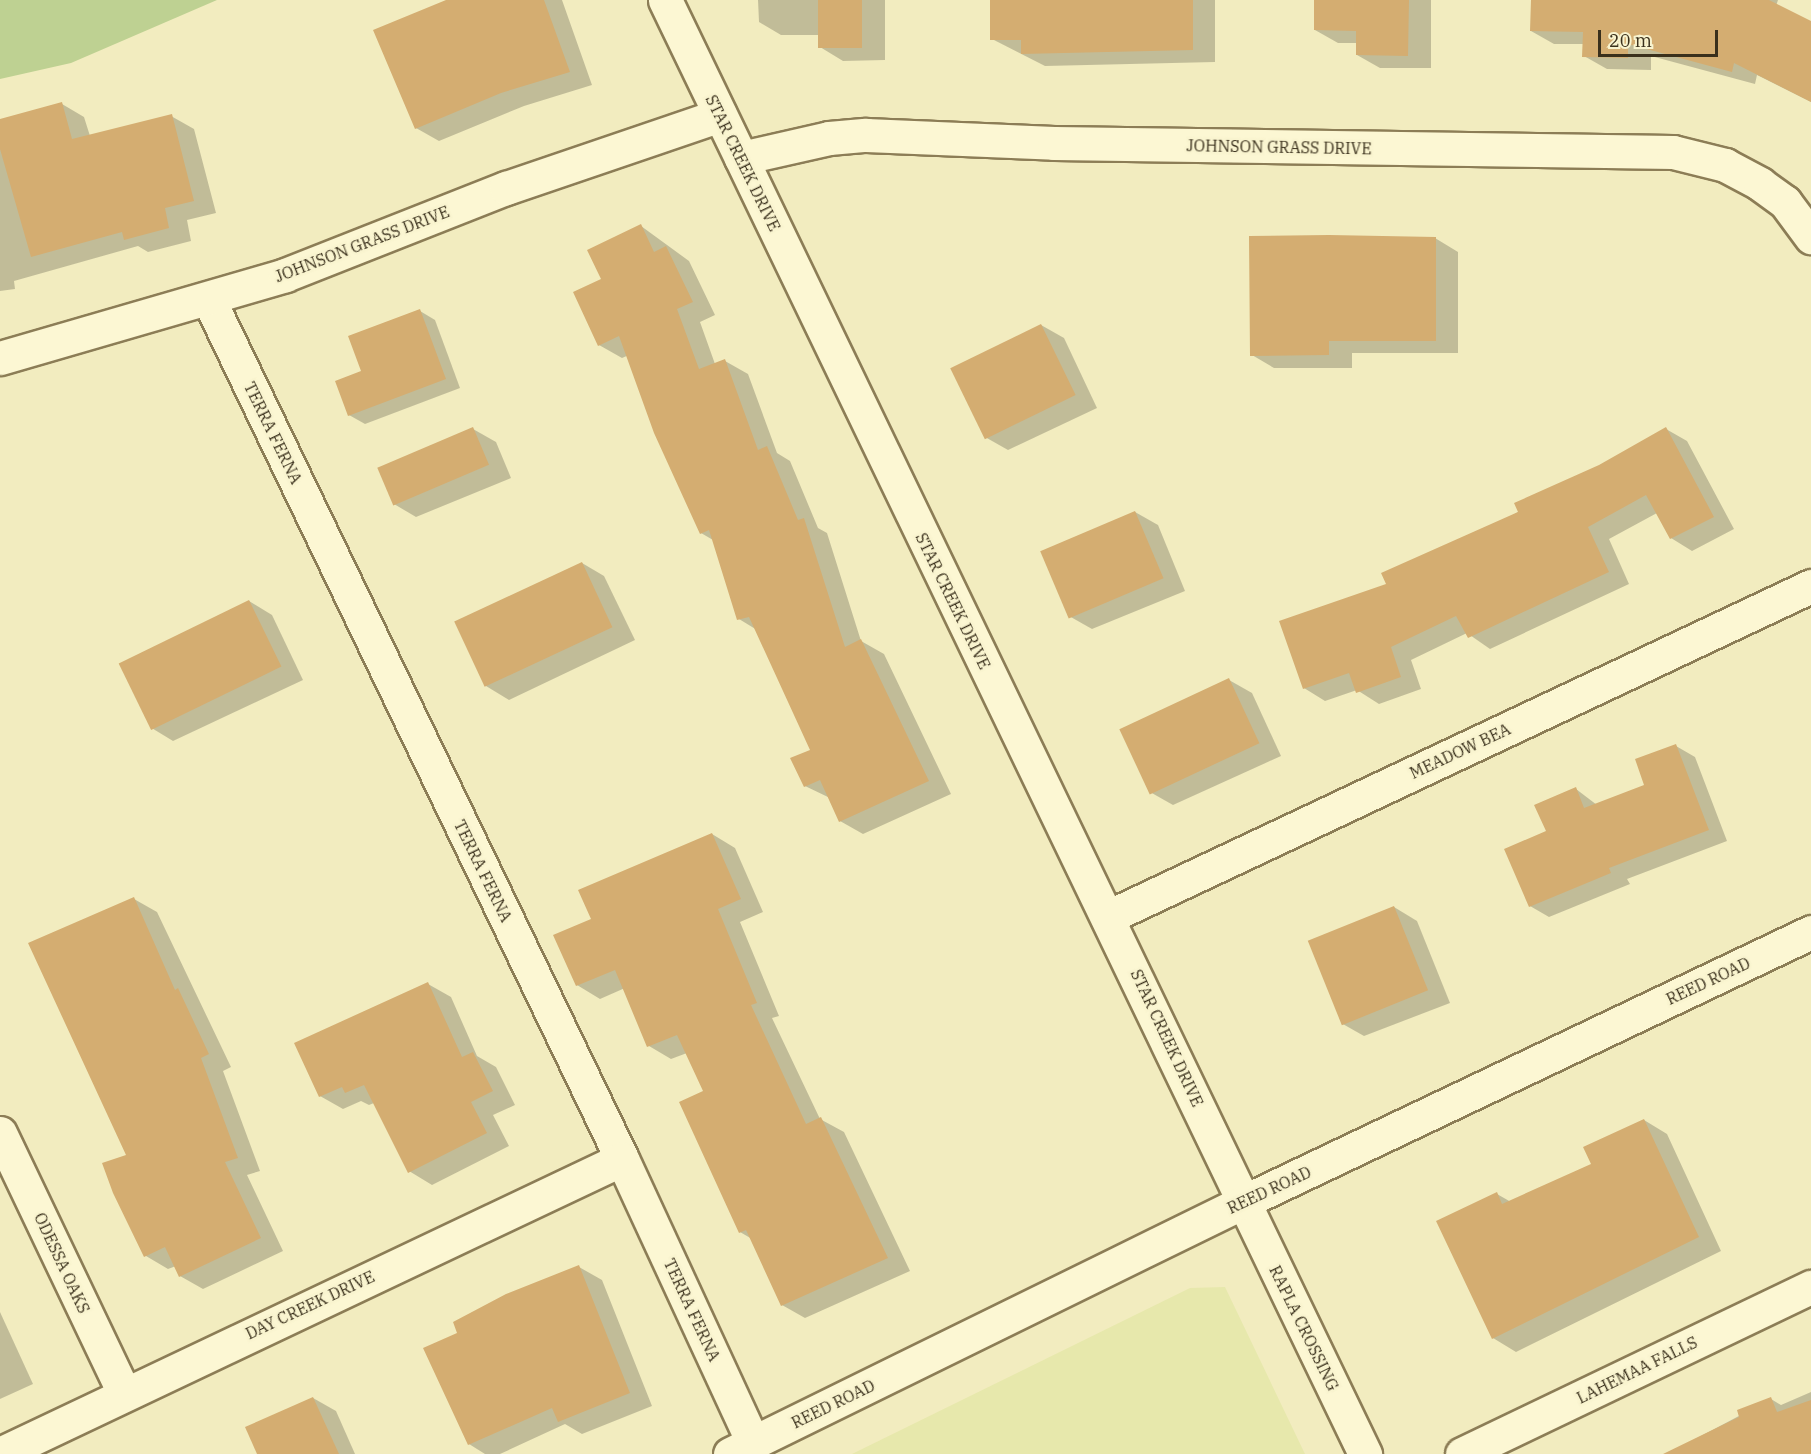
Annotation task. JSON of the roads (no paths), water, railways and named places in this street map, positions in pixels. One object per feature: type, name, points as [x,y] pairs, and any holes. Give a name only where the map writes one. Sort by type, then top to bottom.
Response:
[{"type":"street","name":"STAR CREEK DRIVE","points":[[665,0],[990,677],[1110,916],[1243,1202]]},
{"type":"street","name":"JOHNSON GRASS DRIVE","points":[[0,358],[209,300],[285,275],[506,188],[720,115]]},
{"type":"street","name":"JOHNSON GRASS DRIVE","points":[[741,158],[829,138],[866,135],[1054,144],[1673,152],[1725,165],[1777,196],[1805,228]]},
{"type":"street","name":"TERRA FERNA","points":[[209,300],[622,1159],[742,1448]]},
{"type":"street","name":"MEADOW BEA","points":[[1110,916],[1811,586]]},
{"type":"street","name":"REED ROAD","points":[[742,1448],[1243,1202],[1811,932]]},
{"type":"street","name":"ODESSA OAKS","points":[[0,1133],[124,1393]]},
{"type":"street","name":"DAY CREEK DRIVE","points":[[0,1454],[124,1393],[622,1159]]},
{"type":"street","name":"RAPLA CROSSING","points":[[1243,1202],[1365,1454]]},
{"type":"street","name":"LAHEMAA FALLS","points":[[1462,1454],[1811,1287]]}]
